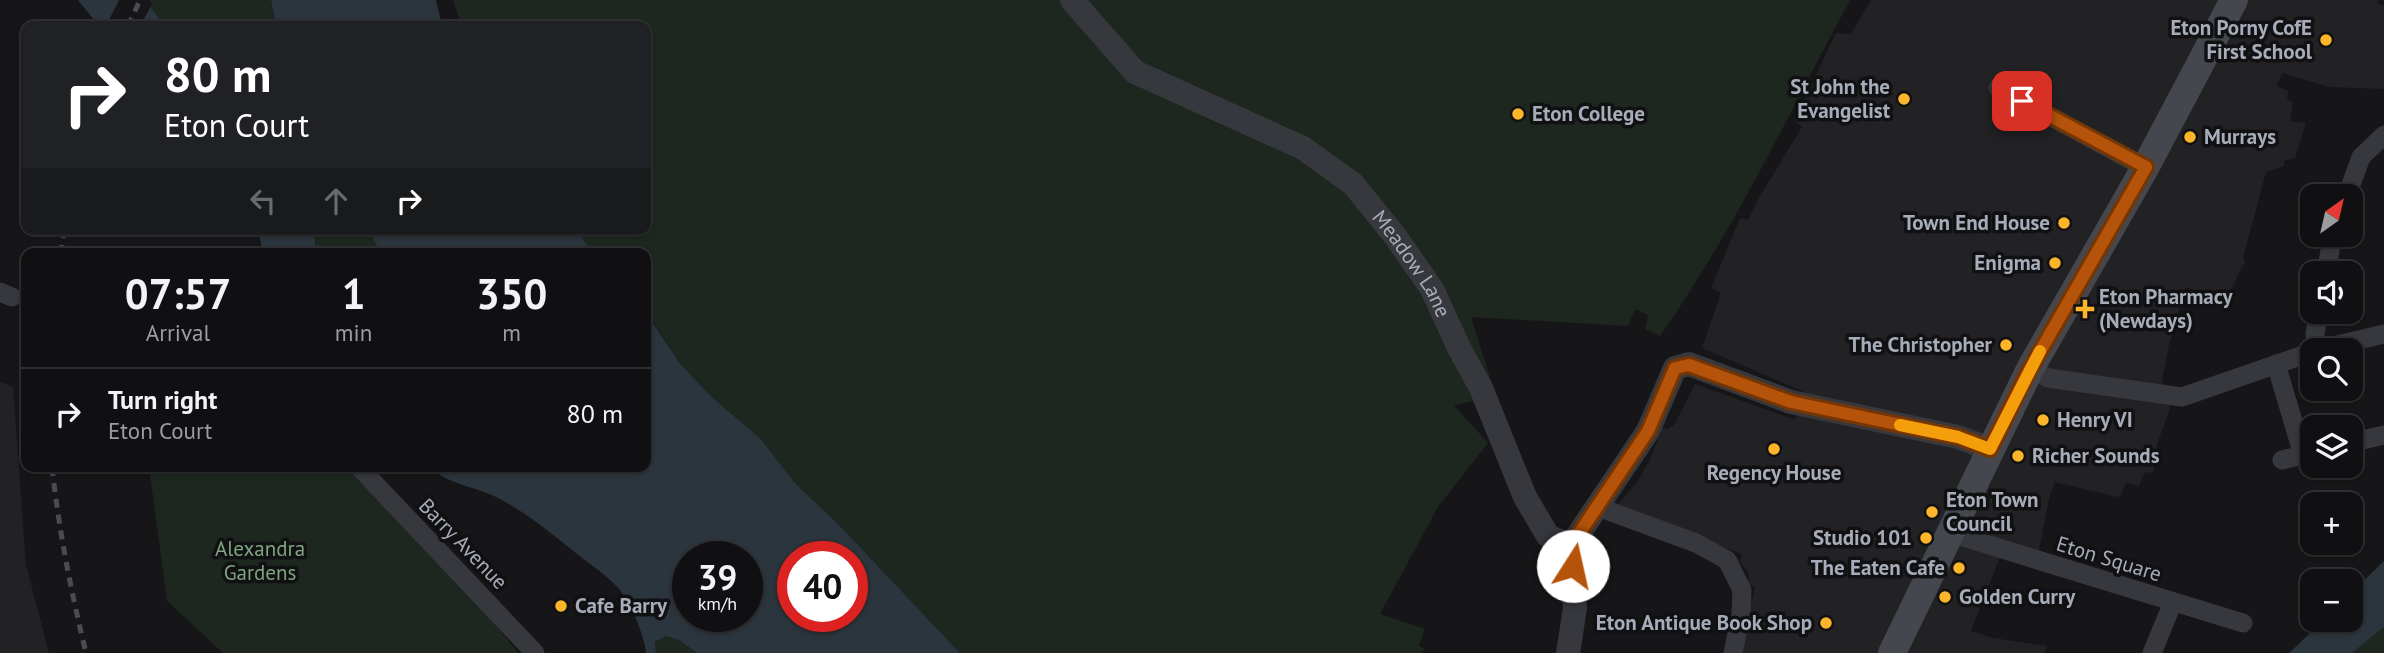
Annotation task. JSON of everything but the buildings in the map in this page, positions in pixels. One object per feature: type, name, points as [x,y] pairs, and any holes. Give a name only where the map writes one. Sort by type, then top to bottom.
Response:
[{"type":"main road","points":[[1892,653],[2030,369],[2146,167],[2234,0]]},
{"type":"street","name":"Meadow Lane","points":[[1072,0],[1135,72],[1303,148],[1353,184],[1395,236],[1432,289],[1481,388],[1525,497],[1548,536],[1572,544]]},
{"type":"street","points":[[1998,88],[2146,167]]},
{"type":"street","points":[[2351,184],[2361,157],[2384,135]]},
{"type":"street","points":[[2363,339],[2384,334]]},
{"type":"street","points":[[2030,369],[2048,378],[2182,397],[2300,356]]},
{"type":"street","points":[[2276,364],[2300,434]]},
{"type":"street","points":[[1568,653],[1575,608],[1572,544],[1648,431],[1675,368],[1689,365],[1791,402],[1958,437],[1990,449]]},
{"type":"street","points":[[2363,440],[2384,435]]},
{"type":"street","points":[[2282,460],[2300,456]]},
{"type":"street","name":"Barry Avenue","points":[[364,472],[535,653]]},
{"type":"street","points":[[1599,504],[1609,511],[1696,543],[1727,560],[1742,590],[1741,615],[1733,653]]},
{"type":"street","name":"Eton Square","points":[[1950,533],[2243,623]]},
{"type":"street","name":"Eton Square","points":[[2152,653],[2174,602]]},
{"type":"shaded area","points":[[78,0],[145,0],[161,21],[95,21]]},
{"type":"shaded area","points":[[271,0],[436,0],[441,21],[275,21]]},
{"type":"shaded area","points":[[1871,0],[2378,0],[2378,4],[2384,5],[2384,89],[2329,87],[2283,73],[2276,86],[2288,91],[2287,100],[2293,102],[2290,121],[2306,123],[2295,158],[2285,160],[2284,166],[2266,172],[2243,258],[2245,261],[2224,304],[2186,287],[2162,379],[2170,409],[2157,444],[2153,473],[2145,472],[2139,486],[2126,483],[2117,497],[2055,482],[2049,498],[2038,556],[2004,547],[1971,631],[1993,638],[2047,646],[2044,653],[1740,653],[1755,587],[1749,584],[1748,572],[1740,562],[1742,554],[1614,509],[1637,482],[1650,460],[1662,428],[1668,429],[1674,425],[1695,384],[1795,420],[1809,394],[1702,348],[1721,293],[1711,288],[1740,218],[1748,220],[1802,127],[1794,121],[1836,33],[1851,34]]},
{"type":"shaded area","points":[[259,235],[314,235],[316,248],[262,248]]},
{"type":"shaded area","points":[[371,235],[580,235],[589,248],[378,248]]},
{"type":"shaded area","points":[[651,320],[681,365],[714,399],[761,439],[794,482],[854,541],[777,541],[777,632],[868,632],[868,556],[960,653],[697,653],[679,640],[666,636],[655,642],[656,653],[646,653],[640,629],[628,602],[604,575],[519,510],[489,494],[436,472],[651,472]]},
{"type":"shaded area","points":[[0,382],[13,387],[26,565],[49,653],[0,653]]},
{"type":"shaded area","points":[[2384,561],[2384,627],[2352,653],[2289,653],[2311,632],[2363,632],[2363,581]]},
{"type":"green space","points":[[145,0],[271,0],[275,21],[161,21]]},
{"type":"green space","points":[[453,0],[1850,0],[1737,213],[1660,336],[1645,329],[1648,315],[1635,309],[1628,326],[1471,317],[1496,397],[1454,405],[1488,443],[1438,507],[1380,614],[1425,629],[1419,646],[1424,648],[1422,653],[960,653],[868,556],[868,541],[854,541],[794,482],[761,439],[714,399],[681,365],[651,319],[651,248],[589,248],[580,235],[651,235],[651,21],[460,21]]},
{"type":"green space","points":[[314,235],[371,235],[378,248],[316,248]]},
{"type":"green space","name":"Alexandra Gardens","points":[[150,472],[350,472],[472,595],[518,653],[223,653],[167,601]]},
{"type":"green space","points":[[2384,627],[2384,653],[2352,653]]},
{"type":"green space","points":[[666,636],[679,640],[697,653],[656,653],[655,642]]},
{"type":"pier","points":[[119,0],[149,0],[152,4],[143,21],[108,21]]},
{"type":"railway","points":[[130,21],[140,0]]},
{"type":"railway","points":[[62,248],[63,235]]},
{"type":"railway","points":[[53,472],[66,561],[86,653]]},
{"type":"slow traffic","points":[[1900,425],[1958,437],[1990,449],[2040,351]]},
{"type":"place","name":"Eton Porny CofE First School","points":[[2326,40]]},
{"type":"place","name":"St John the Evangelist","points":[[1904,99]]},
{"type":"place","name":"Eton College","points":[[1518,114]]},
{"type":"place","name":"Murrays","points":[[2190,137]]},
{"type":"place","name":"Town End House","points":[[2064,223]]},
{"type":"place","name":"Enigma","points":[[2055,263]]},
{"type":"place","name":"Eton Pharmacy (Newdays)","points":[[2085,309]]},
{"type":"place","name":"The Christopher","points":[[2006,345]]},
{"type":"place","name":"Henry VI","points":[[2043,420]]},
{"type":"place","name":"Regency House","points":[[1774,449]]},
{"type":"place","name":"Richer Sounds","points":[[2018,456]]},
{"type":"place","name":"Eton Town Council","points":[[1932,512]]},
{"type":"place","name":"Studio 101","points":[[1926,538]]},
{"type":"place","name":"The Eaten Cafe","points":[[1959,568]]},
{"type":"place","name":"Golden Curry","points":[[1945,597]]},
{"type":"place","name":"Cafe Barry","points":[[561,606]]},
{"type":"place","name":"Eton Antique Book Shop","points":[[1826,623]]},
{"type":"route","points":[[1573,566],[1572,544],[1648,431],[1675,368],[1689,365],[1791,402],[1958,437],[1990,449],[2030,369],[2146,167],[2022,101]]}]
